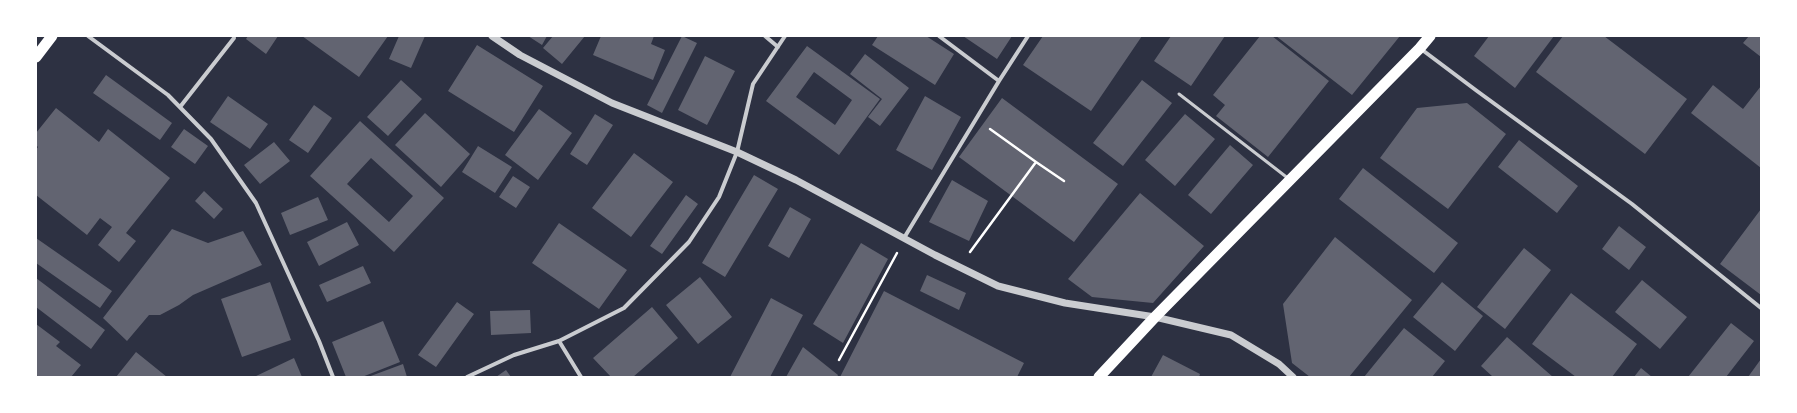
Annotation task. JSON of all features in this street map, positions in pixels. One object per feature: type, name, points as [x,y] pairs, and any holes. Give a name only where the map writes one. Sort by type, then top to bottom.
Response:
[{"type":"highway","points":[[36,57],[52,36]]},
{"type":"highway","points":[[1099,377],[1155,317],[1420,48],[1430,36]]},
{"type":"street","points":[[88,36],[168,96],[211,139],[256,203],[320,341],[333,377]]},
{"type":"street","points":[[492,36],[520,55],[612,102],[737,152],[796,180],[959,267],[998,286],[1065,303],[1155,317],[1231,335],[1279,364],[1293,377]]},
{"type":"street","points":[[765,36],[778,46]]},
{"type":"street","points":[[466,377],[514,355],[559,341],[624,308],[690,242],[719,197],[737,152],[753,84],[785,36]]},
{"type":"street","points":[[939,36],[999,81]]},
{"type":"street","points":[[904,238],[1028,36]]},
{"type":"street","points":[[180,107],[234,38]]},
{"type":"street","points":[[1420,48],[1476,91],[1632,204],[1761,308]]},
{"type":"street","points":[[559,341],[581,377]]},
{"type":"lane","points":[[1179,94],[1290,180]]},
{"type":"path","points":[[976,119],[1064,181]]},
{"type":"path","points":[[959,267],[1036,162]]},
{"type":"path","points":[[839,360],[904,238]]},
{"type":"building","points":[[248,36],[278,36],[266,54],[246,39]]},
{"type":"building","points":[[302,36],[388,36],[359,77]]},
{"type":"building","points":[[399,36],[425,36],[411,68],[389,59]]},
{"type":"building","points":[[528,36],[547,36],[542,45]]},
{"type":"building","points":[[553,36],[585,36],[562,64],[543,48]]},
{"type":"building","points":[[601,36],[654,36],[651,44],[665,50],[653,80],[593,55]]},
{"type":"building","points":[[682,36],[697,43],[662,113],[647,105]]},
{"type":"building","points":[[878,36],[926,36],[954,54],[935,85],[872,45]]},
{"type":"building","points":[[963,36],[1012,36],[997,59]]},
{"type":"building","points":[[1043,36],[1142,36],[1091,111],[1023,65]]},
{"type":"building","points":[[1171,36],[1225,36],[1191,86],[1154,61]]},
{"type":"building","points":[[1260,36],[1272,36],[1329,81],[1268,157],[1216,116],[1225,105],[1213,95]]},
{"type":"building","points":[[1276,36],[1400,36],[1352,95]]},
{"type":"building","points":[[1489,36],[1554,36],[1515,88],[1474,56]]},
{"type":"building","points":[[1563,36],[1604,36],[1687,99],[1645,154],[1536,72]]},
{"type":"building","points":[[1749,36],[1761,36],[1761,57],[1743,43]]},
{"type":"building","points":[[477,45],[543,86],[514,132],[448,91]]},
{"type":"building","points":[[807,46],[880,99],[839,155],[766,101]],"holes":[[[814,72],[852,100],[835,125],[796,97]]]},
{"type":"building","points":[[865,54],[909,88],[880,126],[868,117],[882,99],[850,74]]},
{"type":"building","points":[[705,56],[735,71],[707,125],[678,110]]},
{"type":"building","points":[[106,75],[172,123],[160,140],[93,93]]},
{"type":"building","points":[[401,80],[422,99],[388,136],[367,117]]},
{"type":"building","points":[[1142,80],[1172,103],[1123,166],[1093,143]]},
{"type":"building","points":[[1713,85],[1743,109],[1761,86],[1761,168],[1691,113]]},
{"type":"building","points":[[228,96],[268,124],[250,149],[210,122]]},
{"type":"building","points":[[925,96],[961,117],[932,170],[896,150]]},
{"type":"building","points":[[1002,98],[1118,184],[1074,242],[959,157]]},
{"type":"building","points":[[1467,103],[1506,134],[1448,209],[1380,158],[1417,108]]},
{"type":"building","points":[[314,105],[332,118],[308,153],[289,140]]},
{"type":"building","points":[[56,108],[99,142],[108,129],[170,178],[126,233],[136,241],[119,262],[98,245],[112,227],[100,218],[87,235],[36,195],[36,150],[38,147],[36,145],[36,133]]},
{"type":"building","points":[[539,109],[572,133],[538,180],[505,155]]},
{"type":"building","points":[[425,113],[470,154],[441,187],[395,145]]},
{"type":"building","points":[[595,114],[613,125],[587,165],[570,154]]},
{"type":"building","points":[[1185,114],[1215,139],[1175,186],[1145,160]]},
{"type":"building","points":[[360,121],[444,198],[394,252],[310,176]],"holes":[[[371,158],[413,196],[389,222],[347,184]]]},
{"type":"building","points":[[184,129],[208,146],[195,164],[171,147]]},
{"type":"building","points":[[1519,140],[1578,186],[1557,213],[1498,167]]},
{"type":"building","points":[[274,142],[290,161],[260,184],[244,165]]},
{"type":"building","points":[[1230,145],[1253,165],[1211,214],[1188,195]]},
{"type":"building","points":[[478,146],[512,167],[495,193],[462,172]]},
{"type":"building","points":[[634,153],[673,182],[631,237],[592,208]]},
{"type":"building","points":[[1363,168],[1458,243],[1434,273],[1339,199]]},
{"type":"building","points":[[754,175],[778,189],[725,277],[702,263]]},
{"type":"building","points":[[513,176],[530,187],[516,208],[499,197]]},
{"type":"building","points":[[952,180],[988,201],[969,241],[929,222]]},
{"type":"building","points":[[204,191],[223,209],[214,219],[195,201]]},
{"type":"building","points":[[1140,193],[1204,246],[1153,303],[1092,297],[1068,279]]},
{"type":"building","points":[[686,195],[698,204],[662,254],[650,246]]},
{"type":"building","points":[[318,197],[328,220],[290,235],[281,213]]},
{"type":"building","points":[[790,207],[811,219],[789,258],[768,246]]},
{"type":"building","points":[[1761,209],[1761,295],[1720,264]]},
{"type":"building","points":[[347,222],[359,245],[319,266],[307,242]]},
{"type":"building","points":[[559,223],[627,270],[599,309],[532,263]]},
{"type":"building","points":[[1619,226],[1646,247],[1629,270],[1602,249]]},
{"type":"building","points":[[172,229],[208,243],[243,231],[262,265],[193,295],[179,305],[160,315],[149,315],[127,341],[103,318]]},
{"type":"building","points":[[1335,237],[1412,300],[1349,377],[1310,377],[1292,363],[1283,304]]},
{"type":"building","points":[[36,238],[112,291],[100,308],[36,263]]},
{"type":"building","points":[[861,243],[888,259],[843,343],[813,324]]},
{"type":"building","points":[[1524,248],[1551,270],[1505,329],[1477,307]]},
{"type":"building","points":[[363,266],[371,283],[327,302],[319,285]]},
{"type":"building","points":[[927,275],[966,293],[959,310],[920,291]]},
{"type":"building","points":[[700,277],[732,317],[698,344],[666,305]]},
{"type":"building","points":[[36,278],[105,330],[91,349],[36,307]]},
{"type":"building","points":[[1642,280],[1687,317],[1660,349],[1615,312]]},
{"type":"building","points":[[270,282],[291,340],[242,357],[221,299]]},
{"type":"building","points":[[1442,282],[1483,316],[1455,351],[1413,317]]},
{"type":"building","points":[[884,291],[1024,363],[1017,377],[840,377]]},
{"type":"building","points":[[1571,293],[1637,344],[1612,377],[1576,377],[1532,344]]},
{"type":"building","points":[[771,298],[803,315],[770,377],[730,377]]},
{"type":"building","points":[[457,302],[474,314],[436,367],[418,355]]},
{"type":"building","points":[[652,307],[678,338],[633,377],[611,377],[593,358]]},
{"type":"building","points":[[530,310],[531,333],[491,335],[490,311]]},
{"type":"building","points":[[383,321],[400,362],[362,377],[346,377],[332,342]]},
{"type":"building","points":[[1731,323],[1754,341],[1726,377],[1688,377]]},
{"type":"building","points":[[36,324],[60,342],[56,346],[81,365],[71,377],[36,377]]},
{"type":"building","points":[[1404,328],[1445,361],[1432,377],[1364,377]]},
{"type":"building","points":[[1507,337],[1553,377],[1493,377],[1481,366]]},
{"type":"building","points":[[803,347],[838,375],[837,377],[786,377]]},
{"type":"building","points":[[136,352],[167,377],[116,377]]},
{"type":"building","points":[[1163,355],[1200,374],[1199,377],[1151,377]]},
{"type":"building","points":[[294,358],[302,377],[254,377]]},
{"type":"building","points":[[1761,359],[1761,377],[1748,377]]},
{"type":"building","points":[[403,364],[407,377],[368,377]]},
{"type":"building","points":[[1641,368],[1652,377],[1634,377]]},
{"type":"building","points":[[506,370],[511,377],[496,377]]}]
